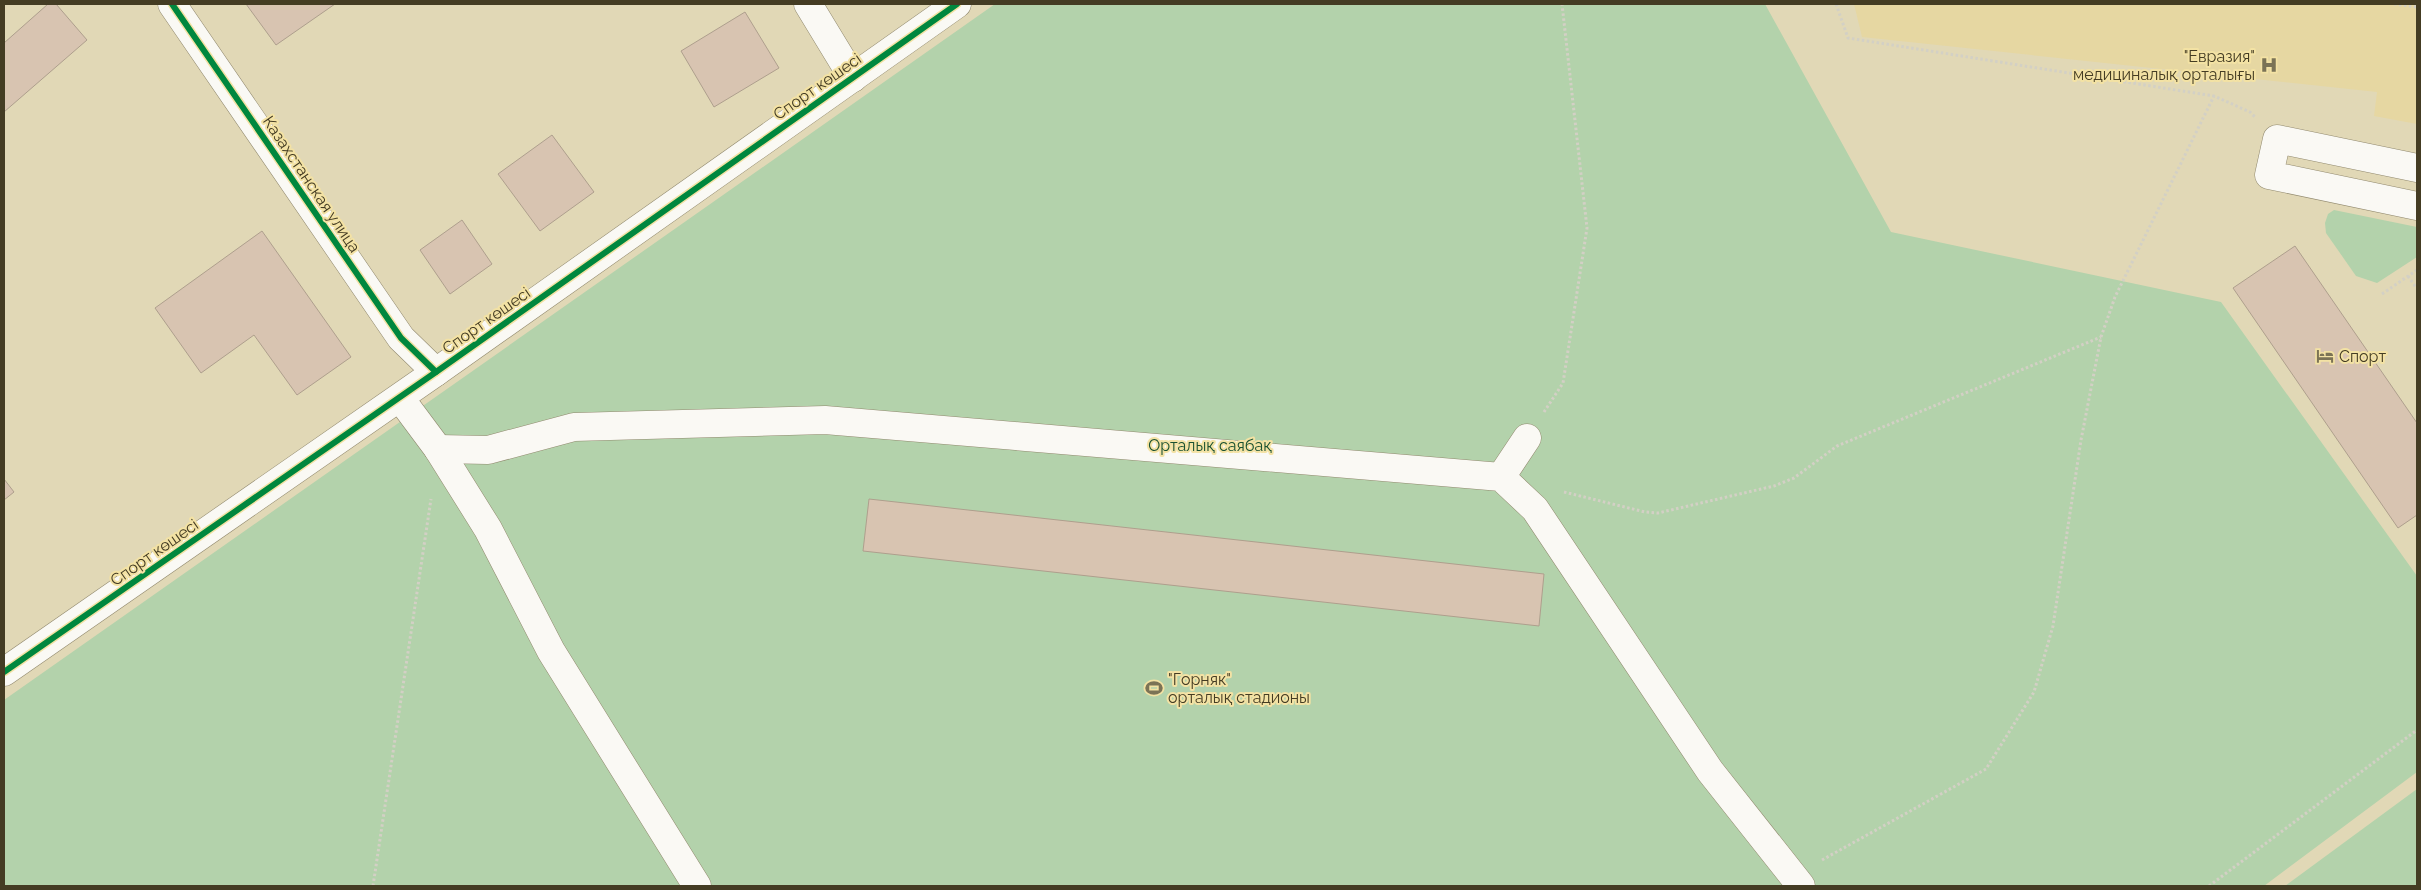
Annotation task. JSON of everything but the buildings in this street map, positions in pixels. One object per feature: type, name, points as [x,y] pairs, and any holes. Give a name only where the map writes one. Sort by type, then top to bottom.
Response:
[{"type":"street","name":"Казахстанская улица","points":[[172,4],[401,338],[436,372]]},
{"type":"street","points":[[808,4],[853,78]]},
{"type":"street","name":"Спорт көшесі","points":[[4,672],[400,398],[957,4]]},
{"type":"street","points":[[2417,168],[2277,138],[2269,175],[2417,206]]},
{"type":"street","points":[[400,398],[438,449],[488,529],[551,651],[696,886]]},
{"type":"street","points":[[438,449],[488,450],[574,427],[825,420],[1501,476],[1535,509],[1710,772],[1797,881]]},
{"type":"street","points":[[1501,476],[1527,438]]},
{"type":"path","points":[[1527,438],[1563,383],[1588,228],[1562,4]]},
{"type":"path","points":[[1836,4],[1848,38],[2214,96],[2250,112],[2277,138]]},
{"type":"path","points":[[2394,4],[2417,7]]},
{"type":"path","points":[[1797,881],[1986,769],[2034,692],[2053,626],[2081,440],[2101,337],[2115,298],[2214,96]]},
{"type":"path","points":[[2382,294],[2417,270]]},
{"type":"path","points":[[2408,276],[2417,289]]},
{"type":"path","points":[[1559,491],[1645,512],[1658,513],[1774,486],[1794,478],[1837,446],[2101,337]]},
{"type":"path","points":[[373,886],[431,498]]},
{"type":"path","points":[[2209,886],[2417,730]]},
{"type":"shaded area","name":"\"Евразия\" медициналық орталығы","points":[[1854,4],[2417,4],[2417,124],[2374,116],[2377,92],[1862,37]]},
{"type":"green space","name":"Орталық саябақ","points":[[995,4],[1765,4],[1891,232],[2221,302],[2417,576],[2417,772],[2264,886],[4,886],[4,700]]},
{"type":"green space","points":[[2334,210],[2417,227],[2417,257],[2377,283],[2356,276],[2326,233],[2325,223],[2328,214]]},
{"type":"green space","points":[[2417,789],[2417,886],[2285,886]]},
{"type":"cycle path","points":[[172,4],[401,338],[436,372]]},
{"type":"cycle path","points":[[4,672],[436,372],[957,4]]},
{"type":"place","name":"\"Евразия\" медициналық орталығы","points":[[2269,65]]},
{"type":"place","name":"Спорт","points":[[2325,356]]},
{"type":"place","name":"\"Горняк\" орталық стадионы","points":[[1154,688]]}]
